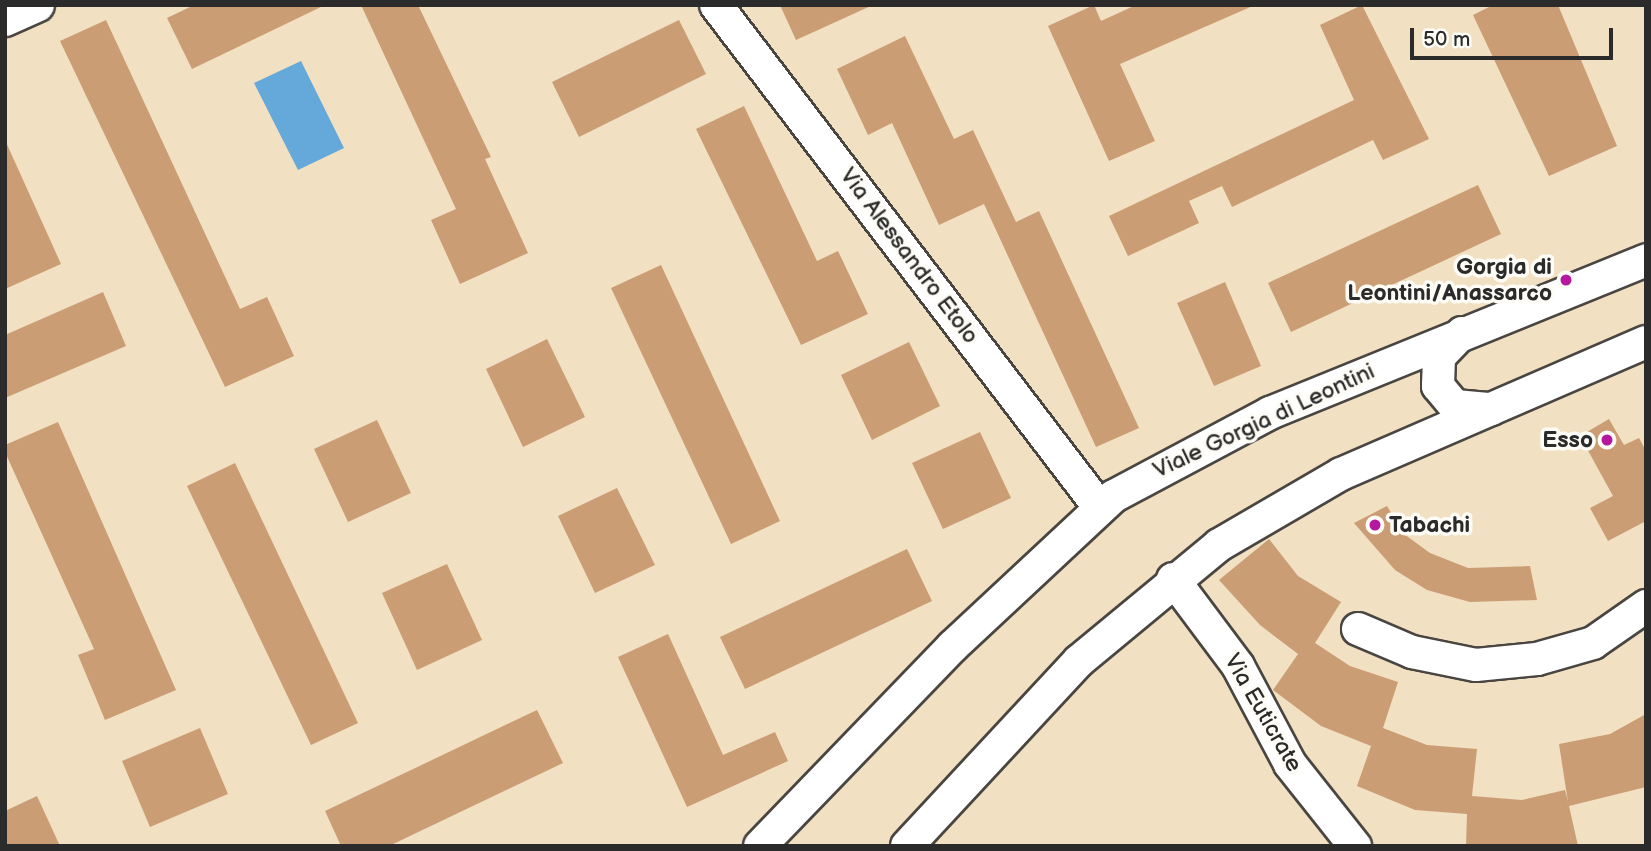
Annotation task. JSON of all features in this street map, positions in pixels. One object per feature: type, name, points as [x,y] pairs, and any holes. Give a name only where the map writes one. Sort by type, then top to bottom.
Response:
[{"type":"street","points":[[5,20],[37,5]]},
{"type":"street","name":"Via Alessandro Etolo","points":[[716,5],[1100,508]]},
{"type":"street","name":"Viale Gorgia di Leontini","points":[[760,846],[952,648],[1100,508],[1210,442],[1466,330],[1646,260]]},
{"type":"street","points":[[1466,330],[1439,357],[1438,386],[1455,406],[1495,408]]},
{"type":"street","points":[[907,846],[1079,660],[1173,579],[1304,493],[1646,342]]},
{"type":"street","points":[[1367,372],[1404,372],[1426,395],[1425,420],[1403,447]]},
{"type":"street","name":"Via Euticrate","points":[[1173,579],[1238,666],[1290,764],[1355,846]]},
{"type":"street","points":[[1358,629],[1412,652],[1476,665],[1537,659],[1593,643],[1646,606]]},
{"type":"water","points":[[301,61],[344,148],[298,170],[254,83]]},
{"type":"building","points":[[194,5],[325,5],[192,69],[167,18]]},
{"type":"building","points":[[361,5],[418,5],[491,157],[485,159],[528,253],[460,284],[431,220],[456,209]]},
{"type":"building","points":[[780,5],[873,5],[796,40]]},
{"type":"building","points":[[1094,5],[1101,21],[1136,5],[1255,5],[1120,64],[1155,141],[1109,161],[1048,26]]},
{"type":"building","points":[[1362,5],[1429,139],[1383,160],[1373,140],[1232,207],[1222,186],[1189,201],[1199,223],[1128,256],[1109,216],[1354,100],[1320,25]]},
{"type":"building","points":[[1493,5],[1558,5],[1617,146],[1549,176],[1473,15]]},
{"type":"building","points":[[106,20],[240,309],[267,297],[294,356],[225,387],[60,41]]},
{"type":"building","points":[[679,20],[706,74],[579,137],[552,82]]},
{"type":"building","points":[[905,36],[954,139],[973,130],[1016,222],[1039,211],[1139,428],[1096,447],[984,204],[939,225],[892,123],[868,135],[837,69]]},
{"type":"building","points":[[744,106],[817,261],[838,251],[868,314],[801,345],[696,129]]},
{"type":"building","points":[[5,140],[61,264],[5,289]]},
{"type":"building","points":[[1478,185],[1501,234],[1291,332],[1268,283]]},
{"type":"building","points":[[661,265],[780,521],[731,544],[611,288]]},
{"type":"building","points":[[1225,282],[1261,366],[1214,386],[1177,303]]},
{"type":"building","points":[[103,292],[126,346],[5,398],[5,335]]},
{"type":"building","points":[[547,339],[585,417],[523,447],[486,369]]},
{"type":"building","points":[[909,342],[940,406],[872,440],[841,375]]},
{"type":"building","points":[[1609,419],[1624,445],[1639,438],[1646,451],[1646,521],[1608,541],[1590,508],[1613,496],[1580,436]]},
{"type":"building","points":[[377,420],[411,493],[348,522],[314,449]]},
{"type":"building","points":[[58,422],[176,690],[105,720],[78,655],[94,649],[5,452],[5,445]]},
{"type":"building","points":[[980,432],[1011,498],[943,529],[912,463]]},
{"type":"building","points":[[235,463],[358,723],[311,745],[187,486]]},
{"type":"building","points":[[617,488],[655,565],[595,593],[558,516]]},
{"type":"building","points":[[1387,506],[1404,534],[1430,553],[1468,568],[1530,566],[1537,600],[1470,602],[1427,590],[1395,570],[1354,523]]},
{"type":"building","points":[[1269,539],[1298,576],[1341,602],[1315,643],[1350,666],[1398,682],[1383,728],[1427,745],[1477,749],[1472,796],[1522,800],[1565,790],[1568,802],[1559,744],[1610,734],[1646,714],[1646,787],[1569,806],[1578,846],[1466,846],[1467,814],[1415,810],[1357,786],[1371,746],[1321,726],[1273,690],[1298,654],[1260,625],[1219,580]]},
{"type":"building","points":[[907,549],[932,601],[745,689],[720,637]]},
{"type":"building","points":[[447,564],[482,640],[417,670],[382,593]]},
{"type":"building","points":[[668,634],[723,755],[775,732],[788,761],[687,807],[618,657]]},
{"type":"building","points":[[537,710],[563,763],[389,846],[341,846],[325,811]]},
{"type":"building","points":[[200,728],[228,794],[150,827],[122,761]]},
{"type":"building","points":[[37,796],[60,846],[5,846],[5,811]]},
{"type":"place","name":"Gorgia di Leontini/Anassarco","points":[[1566,280]]},
{"type":"place","name":"Esso","points":[[1607,440]]},
{"type":"place","name":"Tabachi","points":[[1375,525]]}]
